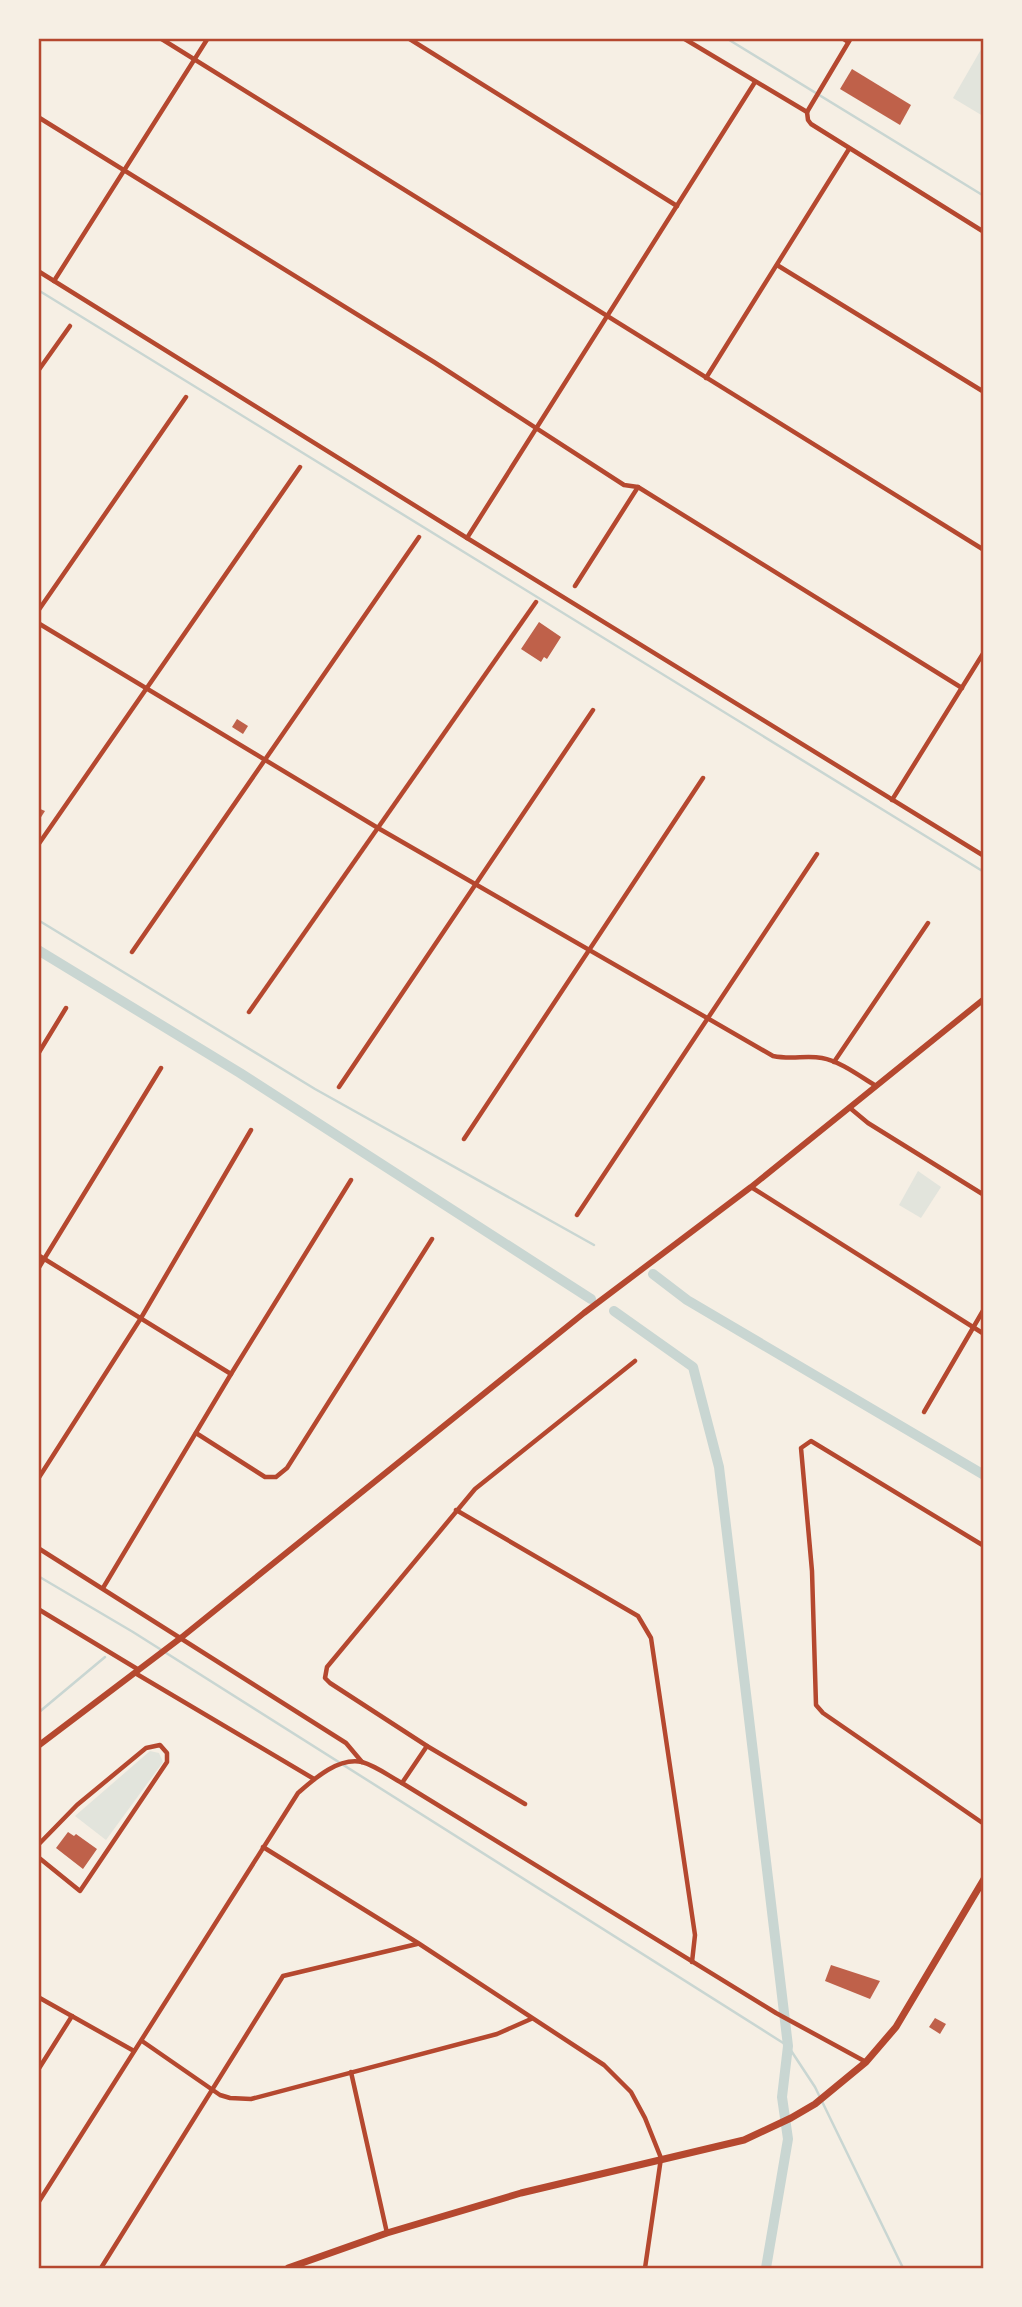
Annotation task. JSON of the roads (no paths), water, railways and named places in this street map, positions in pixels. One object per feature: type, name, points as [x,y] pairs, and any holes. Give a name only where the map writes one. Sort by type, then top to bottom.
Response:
[{"type":"main road","points":[[38,1746],[181,1637],[598,1302],[751,1187],[984,999]]},
{"type":"main road","points":[[288,2269],[387,2233],[521,2193],[744,2140],[791,2118],[815,2104],[866,2062],[896,2027],[984,1879]]},
{"type":"street","points":[[160,38],[984,550]]},
{"type":"street","points":[[54,281],[208,38]]},
{"type":"street","points":[[408,38],[677,206]]},
{"type":"street","points":[[683,38],[807,112]]},
{"type":"street","points":[[842,38],[849,40],[807,112],[808,120],[849,149],[984,232]]},
{"type":"street","points":[[467,538],[755,82]]},
{"type":"street","points":[[38,117],[434,362],[624,485],[638,487],[962,688]]},
{"type":"street","points":[[706,378],[849,149]]},
{"type":"street","points":[[777,265],[984,391]]},
{"type":"street","points":[[38,271],[984,856]]},
{"type":"street","points":[[38,371],[69,326]]},
{"type":"street","points":[[38,611],[186,397]]},
{"type":"street","points":[[38,845],[300,467]]},
{"type":"street","points":[[575,586],[638,487]]},
{"type":"street","points":[[132,951],[419,537]]},
{"type":"street","points":[[249,1012],[536,602]]},
{"type":"street","points":[[38,623],[378,828],[773,1056],[792,1060],[809,1056],[826,1058],[876,1086]]},
{"type":"street","points":[[891,800],[984,652]]},
{"type":"street","points":[[339,1087],[593,710]]},
{"type":"street","points":[[464,1139],[703,778]]},
{"type":"street","points":[[577,1215],[817,854]]},
{"type":"street","points":[[834,1062],[928,923]]},
{"type":"street","points":[[38,1054],[66,1008]]},
{"type":"street","points":[[38,1269],[161,1068]]},
{"type":"street","points":[[850,1108],[868,1123],[984,1195]]},
{"type":"street","points":[[38,1479],[141,1318],[251,1130]]},
{"type":"street","points":[[103,1588],[351,1180]]},
{"type":"street","points":[[751,1187],[984,1334]]},
{"type":"street","points":[[196,1433],[265,1477],[276,1477],[287,1468],[432,1239]]},
{"type":"street","points":[[38,1255],[231,1374]]},
{"type":"street","points":[[924,1412],[984,1309]]},
{"type":"street","points":[[525,1804],[427,1746],[325,1678],[327,1667],[475,1489],[635,1361]]},
{"type":"street","points":[[984,1546],[811,1441],[801,1448],[812,1571],[816,1705],[823,1713],[984,1824]]},
{"type":"street","points":[[456,1510],[638,1616],[651,1638],[695,1935],[691,1962]]},
{"type":"street","points":[[38,1548],[346,1743],[360,1762],[402,1783],[802,2029],[866,2062]]},
{"type":"street","points":[[38,1609],[314,1779]]},
{"type":"street","points":[[38,1845],[77,1805],[146,1748],[160,1745],[167,1753],[167,1762],[80,1891],[38,1857]]},
{"type":"street","points":[[402,1783],[427,1746]]},
{"type":"street","points":[[38,2203],[298,1793],[328,1768],[360,1762]]},
{"type":"street","points":[[263,1847],[418,1943],[604,2065],[631,2092],[661,2158],[645,2269]]},
{"type":"street","points":[[101,2269],[283,1976],[418,1943]]},
{"type":"street","points":[[38,1997],[134,2051]]},
{"type":"street","points":[[38,2070],[72,2016]]},
{"type":"street","points":[[142,2041],[212,2090],[230,2098],[251,2099],[497,2034],[531,2019]]},
{"type":"street","points":[[351,2072],[387,2233]]},
{"type":"waterway","points":[[726,38],[984,196]]},
{"type":"waterway","points":[[38,290],[984,872]]},
{"type":"waterway","points":[[38,920],[315,1089],[594,1245]]},
{"type":"waterway","points":[[38,950],[240,1073],[591,1299]]},
{"type":"waterway","points":[[653,1274],[687,1300],[984,1475]]},
{"type":"waterway","points":[[614,1311],[693,1367],[719,1467],[788,2046],[782,2097],[788,2139],[766,2268]]},
{"type":"waterway","points":[[38,1576],[133,1632],[788,2046],[815,2087],[903,2268]]},
{"type":"waterway","points":[[38,1713],[105,1657]]}]
